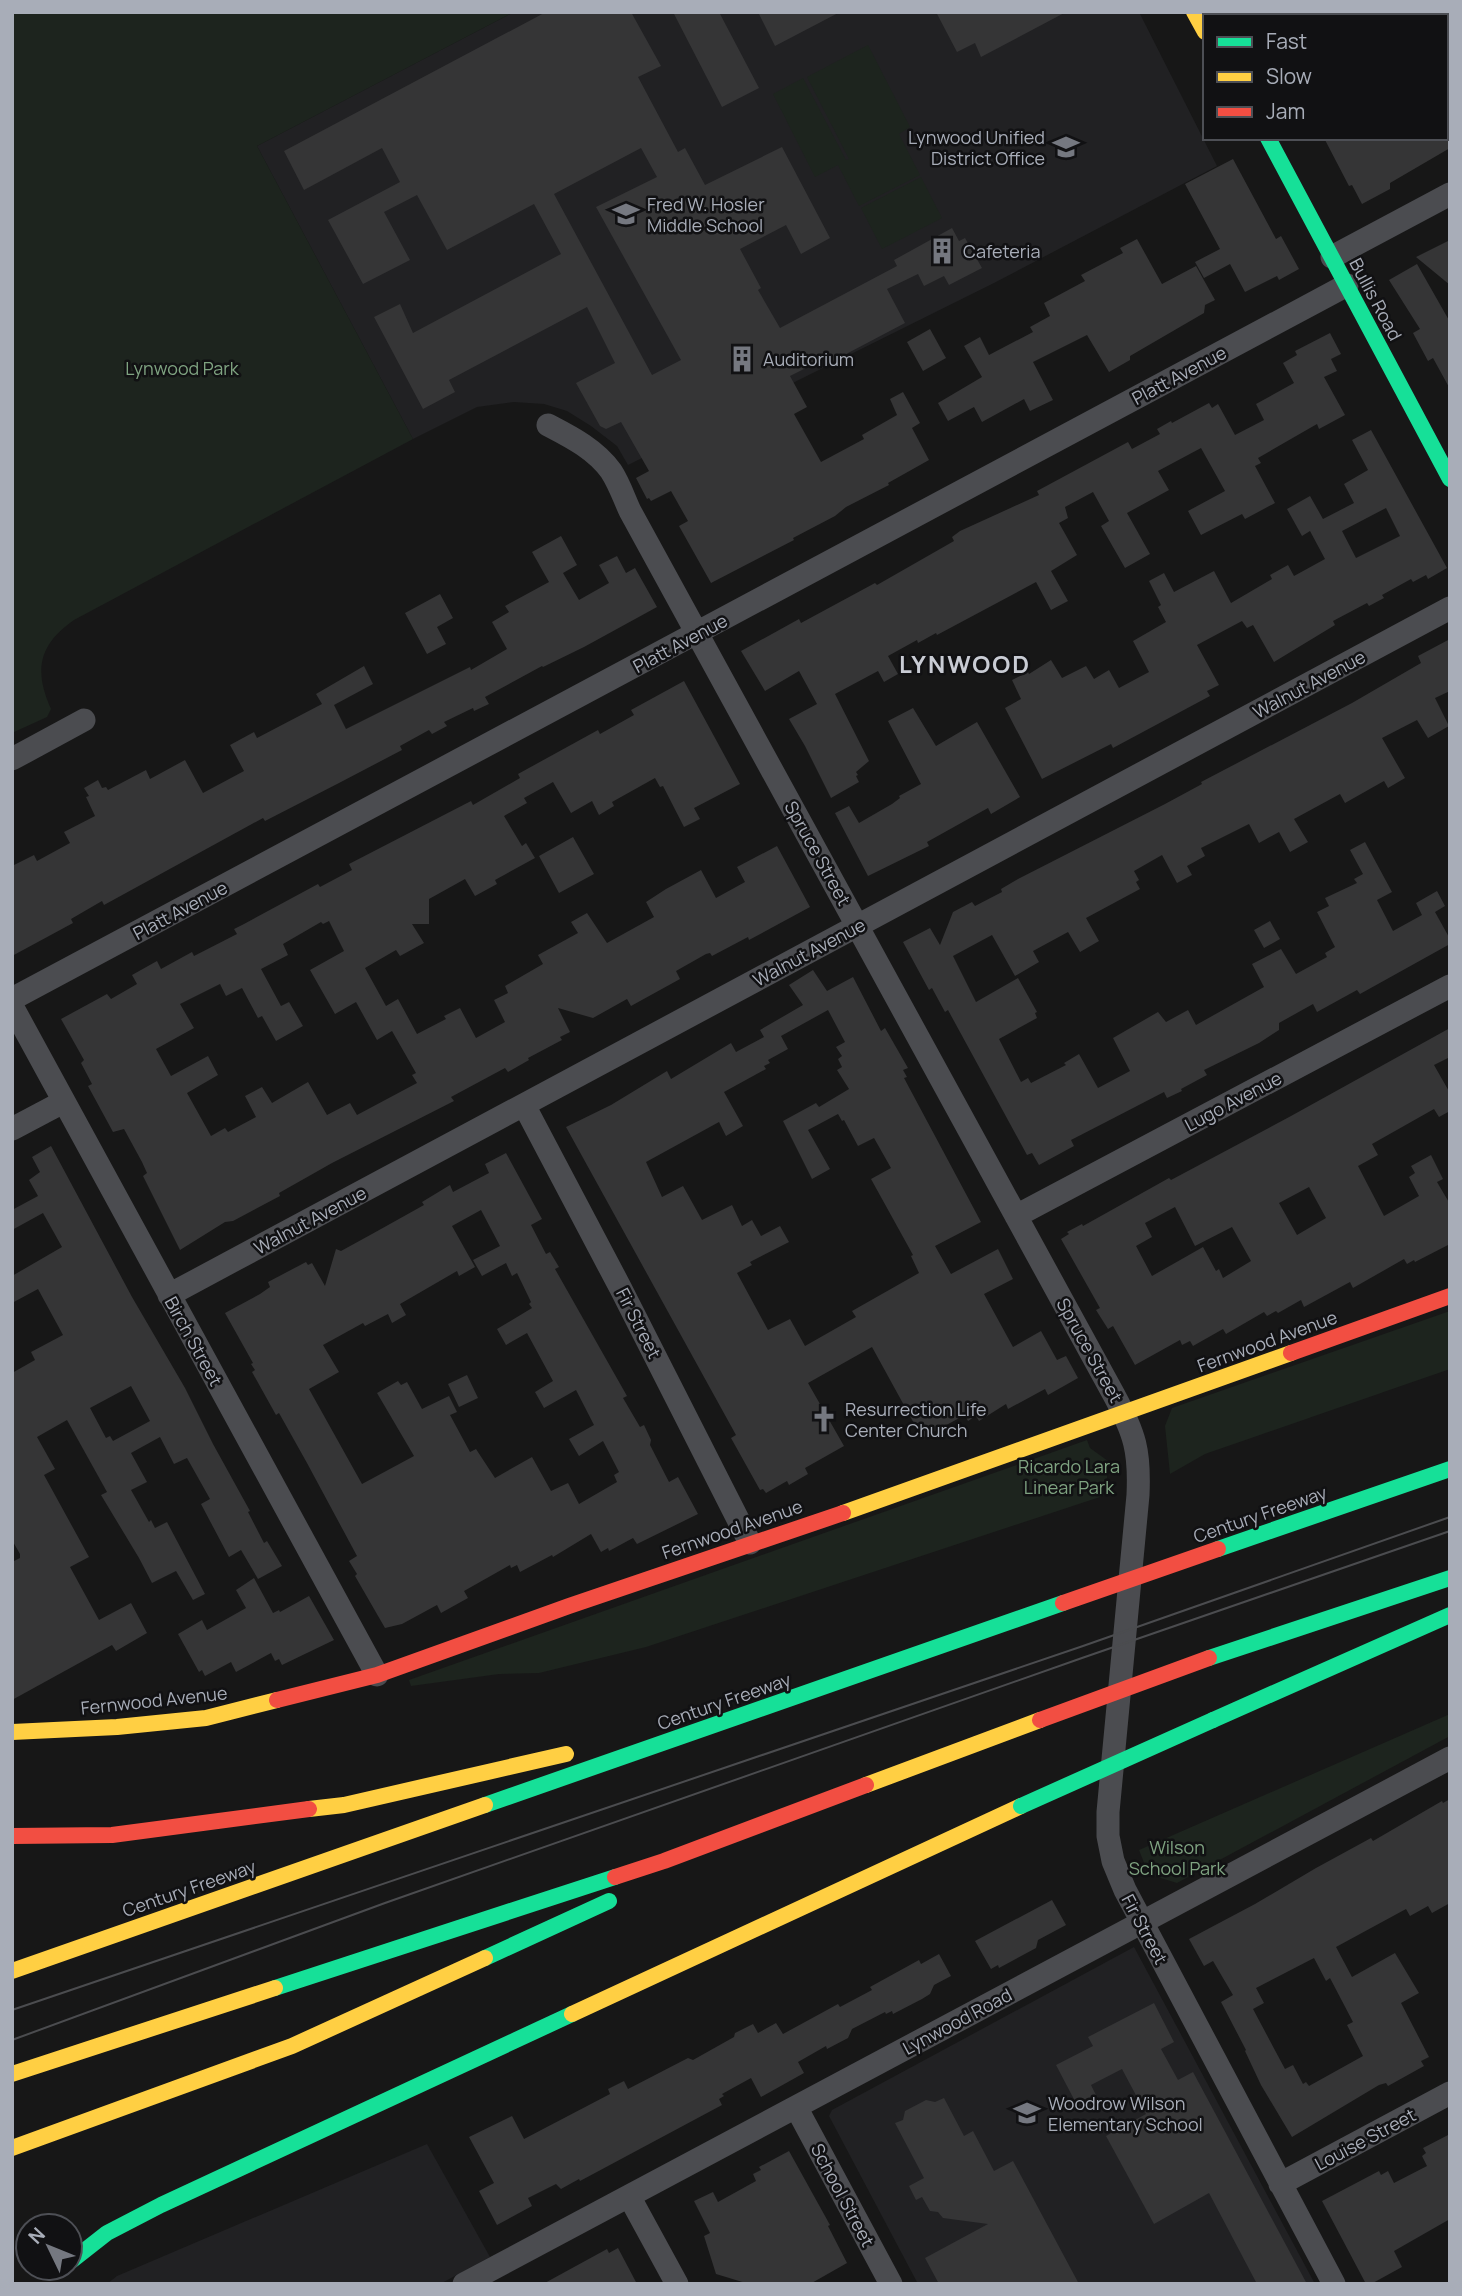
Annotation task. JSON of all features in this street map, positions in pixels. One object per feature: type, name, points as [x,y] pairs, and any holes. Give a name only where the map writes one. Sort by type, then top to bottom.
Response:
[{"type":"main road","points":[[1194,12],[1203,28]]},
{"type":"main road","name":"Bullis Road","points":[[1269,140],[1450,479]]},
{"type":"main road","name":"Fernwood Avenue","points":[[12,1732],[117,1727],[206,1718],[377,1675],[1450,1296]]},
{"type":"main road","name":"Century Freeway","points":[[12,1970],[1450,1469]]},
{"type":"main road","points":[[12,2074],[664,1861],[1209,1658],[1450,1578]]},
{"type":"main road","points":[[84,2251],[107,2233],[161,2205],[1021,1806],[1450,1615]]},
{"type":"main road","points":[[616,1743],[752,1712]]},
{"type":"main road","points":[[12,1836],[112,1835],[344,1805],[589,1749]]},
{"type":"main road","points":[[12,2148],[292,2046],[615,1899],[664,1861]]},
{"type":"street","points":[[1332,257],[1450,194]]},
{"type":"street","name":"Platt Avenue","points":[[12,999],[1346,285]]},
{"type":"street","name":"Spruce Street","points":[[548,425],[583,445],[610,471],[1124,1413]]},
{"type":"street","name":"Walnut Avenue","points":[[169,1295],[1450,608]]},
{"type":"street","points":[[12,759],[84,720]]},
{"type":"street","name":"Lugo Avenue","points":[[1016,1216],[1450,986]]},
{"type":"street","name":"Birch Street","points":[[12,1006],[377,1675]]},
{"type":"street","points":[[12,1129],[63,1102]]},
{"type":"street","name":"Fir Street","points":[[524,1105],[750,1543]]},
{"type":"street","name":"Fir Street","points":[[1124,1413],[1133,1434],[1139,1467],[1108,1836],[1119,1877],[1141,1923],[1334,2284]]},
{"type":"street","name":"Lynwood Road","points":[[464,2284],[1450,1758]]},
{"type":"street","name":"Louise Street","points":[[1280,2184],[1450,2094]]},
{"type":"street","name":"School Street","points":[[796,2107],[887,2282]]},
{"type":"street","points":[[629,2196],[677,2284]]},
{"type":"shaded area","name":"Fred W. Hosler Middle School","points":[[514,12],[1139,12],[1217,166],[994,283],[628,465],[617,446],[591,426],[567,411],[544,404],[514,402],[477,407],[413,439],[257,146]]},
{"type":"shaded area","name":"Woodrow Wilson Elementary School","points":[[1134,1947],[1315,2284],[918,2284],[829,2116],[832,2110]]},
{"type":"shaded area","points":[[427,2144],[490,2257],[440,2284],[107,2284],[117,2276]]},
{"type":"green space","name":"Lynwood Park","points":[[12,12],[514,12],[257,146],[413,439],[74,620],[62,629],[46,649],[41,671],[51,709],[47,717],[12,733]]},
{"type":"green space","points":[[868,45],[910,127],[899,134],[920,175],[859,206],[838,165],[815,177],[773,94],[803,78],[846,160],[849,159],[807,77]]},
{"type":"green space","points":[[921,177],[942,218],[882,249],[861,208]]},
{"type":"green space","name":"Ricardo Lara Linear Park","points":[[1450,1311],[1450,1369],[1205,1454],[1170,1474],[1165,1426],[1172,1408]]},
{"type":"green space","name":"Ricardo Lara Linear Park","points":[[1087,1440],[1090,1448],[1108,1461],[1106,1495],[646,1647],[539,1673],[499,1674],[411,1686],[409,1680]]},
{"type":"green space","name":"Wilson School Park","points":[[1450,1714],[1450,1736],[1177,1883],[1154,1876],[1150,1878],[1139,1850]]},
{"type":"building","points":[[546,12],[631,12],[661,66],[638,77],[678,152],[685,148],[705,185],[782,147],[830,238],[801,254],[786,225],[740,249],[761,288],[758,290],[780,328],[897,266],[894,260],[952,228],[959,241],[965,238],[982,268],[949,285],[944,276],[924,286],[918,274],[887,289],[905,323],[831,362],[828,357],[790,376],[807,407],[794,414],[821,462],[864,439],[862,435],[897,415],[890,399],[903,392],[920,423],[912,428],[929,460],[793,538],[794,540],[711,583],[679,526],[688,521],[671,491],[651,501],[647,499],[636,478],[649,471],[621,422],[606,429],[600,426],[576,383],[615,363],[587,307],[449,380],[455,392],[423,409],[374,317],[400,304],[413,333],[561,254],[534,204],[447,250],[417,195],[384,212],[410,260],[363,284],[328,220],[400,182],[382,148],[304,190],[284,151]],"holes":[[[641,148],[657,177],[596,207],[681,360],[652,375],[554,194]]]},
{"type":"building","points":[[673,12],[719,12],[759,88],[722,107]]},
{"type":"building","points":[[758,12],[840,12],[775,46]]},
{"type":"building","points":[[936,12],[1066,12],[981,57],[975,43],[957,52]]},
{"type":"building","points":[[1450,138],[1450,148],[1390,183],[1390,189],[1362,204],[1352,185],[1349,186],[1325,140]]},
{"type":"building","points":[[1233,159],[1276,239],[1281,236],[1299,269],[1279,280],[1277,276],[1245,292],[1230,264],[1204,278],[1195,262],[1220,249],[1185,184]]},
{"type":"building","points":[[1137,239],[1162,284],[1196,266],[1215,300],[1205,305],[1204,313],[1130,356],[1130,360],[1109,372],[1087,335],[1033,362],[1053,400],[1030,411],[1024,399],[982,422],[974,407],[948,421],[938,403],[982,377],[964,346],[980,337],[989,355],[1033,332],[1030,327],[1050,316],[1044,303],[1085,281],[1081,275],[1123,253],[1120,248]]},
{"type":"building","points":[[1450,240],[1450,285],[1416,257]]},
{"type":"building","points":[[1417,264],[1450,322],[1450,389],[1433,358],[1428,361],[1413,333],[1420,329],[1389,280]]},
{"type":"building","points":[[930,329],[946,358],[923,371],[907,342]]},
{"type":"building","points":[[1330,333],[1341,354],[1331,359],[1337,371],[1324,377],[1345,415],[1319,429],[1317,424],[1258,458],[1261,463],[1255,466],[1275,503],[1245,519],[1242,514],[1201,535],[1188,511],[1225,491],[1201,448],[1158,471],[1169,490],[1127,513],[1150,554],[1125,568],[1101,526],[1109,521],[1093,492],[1065,507],[1068,518],[1059,523],[1077,555],[1051,571],[1068,601],[1051,610],[1036,582],[937,635],[936,633],[918,643],[917,640],[888,656],[898,674],[884,682],[878,671],[835,694],[869,761],[856,772],[859,782],[831,798],[789,719],[817,704],[799,671],[765,691],[741,651],[799,619],[801,623],[875,583],[877,585],[954,541],[952,537],[960,531],[1039,495],[1037,491],[1128,442],[1132,449],[1160,434],[1157,429],[1209,403],[1212,408],[1218,404],[1235,435],[1264,420],[1256,404],[1294,383],[1283,363],[1297,355],[1295,351]]},
{"type":"building","points":[[1371,430],[1447,568],[1428,579],[1426,575],[1413,582],[1411,579],[1382,595],[1384,598],[1369,606],[1367,603],[1333,621],[1335,625],[1274,662],[1253,625],[1247,628],[1242,621],[1197,645],[1219,685],[1207,691],[1210,696],[1113,748],[1111,744],[1042,779],[1005,708],[1021,699],[1012,680],[1028,672],[1029,674],[1051,660],[1062,678],[1086,666],[1094,679],[1109,670],[1119,688],[1149,672],[1133,641],[1166,622],[1149,581],[1164,573],[1174,592],[1214,571],[1231,603],[1272,579],[1270,575],[1288,565],[1294,576],[1325,559],[1310,531],[1302,536],[1287,509],[1310,496],[1323,519],[1354,503],[1344,484],[1368,470],[1352,440]],"holes":[[[1386,508],[1400,536],[1356,558],[1342,531]]]},
{"type":"building","points":[[561,536],[577,565],[563,573],[579,600],[609,583],[599,565],[617,556],[626,573],[635,568],[657,607],[485,697],[489,704],[474,711],[473,708],[444,722],[447,726],[432,734],[429,730],[400,746],[402,750],[265,821],[263,818],[104,905],[102,901],[71,919],[73,923],[12,956],[12,866],[34,855],[37,861],[70,843],[64,832],[95,816],[84,788],[98,780],[102,788],[106,787],[108,790],[146,770],[150,779],[185,760],[203,793],[244,771],[230,745],[254,732],[257,738],[322,704],[316,694],[364,666],[373,684],[334,705],[346,729],[470,667],[471,670],[507,649],[492,622],[509,612],[505,606],[549,582],[532,552]]},
{"type":"building","points":[[440,594],[453,618],[437,627],[446,644],[427,654],[405,613]]},
{"type":"building","points":[[1450,639],[1450,691],[1435,698],[1449,726],[1428,738],[1417,720],[1382,738],[1405,778],[1388,788],[1384,781],[1345,803],[1340,794],[1294,819],[1308,842],[1290,852],[1279,832],[1259,843],[1249,824],[1201,848],[1205,856],[1187,866],[1192,875],[1177,883],[1162,855],[1134,871],[1140,889],[1086,918],[1099,941],[1080,952],[1068,932],[1033,951],[1039,962],[1015,976],[992,935],[953,956],[976,1002],[1018,978],[1037,1012],[1037,1018],[999,1039],[1021,1082],[1028,1078],[1031,1083],[1066,1065],[1064,1063],[1079,1054],[1098,1088],[1130,1071],[1113,1038],[1158,1012],[1166,1022],[1188,1010],[1196,1025],[1264,987],[1252,964],[1281,949],[1296,974],[1327,957],[1325,953],[1335,947],[1317,912],[1329,906],[1325,898],[1357,883],[1354,879],[1363,874],[1350,850],[1365,842],[1392,892],[1377,900],[1393,931],[1422,915],[1416,903],[1437,891],[1445,906],[1435,912],[1450,939],[1450,944],[1360,994],[1357,990],[1317,1012],[1313,1004],[1279,1023],[1279,1030],[1259,1043],[1204,1070],[1207,1075],[1181,1089],[1182,1091],[1167,1098],[1164,1092],[1071,1140],[1074,1146],[1039,1165],[1032,1153],[1027,1155],[948,1010],[945,1012],[932,988],[929,990],[903,942],[930,928],[940,945],[953,912],[972,902],[975,906],[1002,892],[1001,889],[1018,879],[1165,804],[1202,784],[1201,782],[1352,703],[1421,663],[1418,656]]},
{"type":"building","points":[[684,681],[740,784],[694,808],[700,819],[684,827],[663,786],[660,787],[655,778],[612,802],[614,806],[599,815],[592,801],[571,813],[553,782],[524,798],[527,803],[504,816],[522,846],[526,843],[535,858],[495,880],[497,884],[475,896],[465,879],[429,899],[429,924],[412,924],[424,943],[400,956],[396,950],[365,968],[386,1006],[398,999],[417,1034],[446,1019],[444,1016],[460,1008],[476,1038],[505,1022],[494,1000],[508,993],[505,986],[543,964],[538,955],[578,933],[571,922],[587,913],[607,943],[654,917],[646,902],[666,889],[701,870],[716,898],[745,882],[737,867],[777,846],[810,907],[749,940],[748,937],[712,956],[710,953],[706,954],[676,971],[680,979],[631,1006],[627,999],[593,1018],[558,1008],[570,1032],[560,1037],[562,1040],[508,1072],[505,1068],[451,1097],[454,1101],[332,1163],[279,1193],[280,1196],[233,1221],[225,1222],[180,1250],[143,1176],[147,1173],[124,1129],[113,1132],[88,1086],[92,1084],[81,1063],[84,1060],[61,1019],[107,994],[111,999],[137,984],[132,975],[157,961],[161,969],[192,952],[194,956],[237,934],[234,929],[318,884],[320,887],[352,870],[349,864],[471,801],[473,805],[520,778],[518,774],[598,730],[600,734],[634,715],[631,710]],"holes":[[[329,921],[344,951],[310,970],[335,1014],[356,1002],[377,1040],[392,1031],[416,1073],[412,1075],[417,1083],[357,1115],[350,1103],[327,1115],[308,1082],[272,1103],[262,1087],[245,1096],[256,1117],[228,1132],[225,1128],[211,1136],[187,1093],[218,1075],[208,1056],[171,1076],[156,1049],[194,1028],[180,1004],[220,984],[226,996],[242,988],[258,1018],[262,1016],[276,1041],[303,1026],[289,1002],[281,1006],[261,969],[288,955],[283,944],[321,922],[323,924]]]},
{"type":"building","points":[[913,708],[936,746],[977,722],[1020,797],[991,814],[988,808],[927,842],[929,846],[868,876],[835,813],[849,806],[859,823],[921,784],[888,721]]},
{"type":"building","points":[[573,837],[594,874],[559,893],[539,856]]},
{"type":"building","points":[[1270,921],[1280,939],[1264,948],[1254,930]]},
{"type":"building","points":[[813,970],[827,991],[853,977],[881,1031],[885,1028],[908,1068],[903,1070],[907,1077],[904,1078],[981,1222],[935,1246],[951,1274],[998,1249],[1013,1279],[984,1294],[1013,1347],[1041,1331],[1057,1360],[1066,1356],[1078,1378],[1048,1395],[1045,1389],[1008,1409],[1006,1404],[979,1421],[976,1416],[968,1421],[965,1415],[922,1438],[872,1347],[808,1383],[844,1446],[805,1468],[808,1474],[789,1485],[787,1481],[766,1493],[763,1489],[760,1490],[731,1438],[736,1435],[566,1127],[611,1105],[667,1071],[671,1079],[731,1043],[736,1052],[764,1037],[760,1030],[803,1005],[789,985]],"holes":[[[828,1010],[845,1042],[836,1047],[842,1056],[838,1059],[842,1067],[837,1070],[849,1089],[819,1107],[816,1103],[783,1121],[812,1179],[830,1169],[808,1130],[838,1114],[858,1146],[874,1138],[891,1168],[871,1179],[913,1255],[911,1256],[919,1273],[852,1311],[856,1317],[805,1346],[790,1319],[768,1330],[737,1273],[752,1265],[750,1262],[789,1242],[780,1226],[761,1236],[752,1220],[742,1226],[732,1205],[702,1220],[683,1186],[662,1197],[646,1162],[719,1122],[726,1136],[743,1126],[724,1092],[766,1069],[764,1066],[770,1063],[768,1060],[788,1049],[781,1036]]]},
{"type":"building","points":[[1450,1028],[1450,1057],[1434,1065],[1450,1093],[1450,1111],[1439,1117],[1434,1109],[1372,1144],[1378,1155],[1358,1166],[1384,1216],[1419,1196],[1409,1177],[1415,1173],[1411,1166],[1431,1155],[1443,1179],[1437,1182],[1450,1204],[1450,1244],[1415,1262],[1414,1260],[1407,1264],[1404,1259],[1353,1288],[1350,1282],[1304,1307],[1301,1300],[1278,1313],[1276,1311],[1267,1316],[1264,1312],[1226,1334],[1223,1329],[1193,1346],[1190,1341],[1182,1345],[1180,1340],[1135,1365],[1113,1326],[1108,1329],[1096,1310],[1100,1308],[1061,1239],[1069,1234],[1067,1232],[1291,1116]],"holes":[[[1309,1187],[1326,1218],[1297,1235],[1279,1203]],[[1175,1207],[1195,1246],[1232,1227],[1251,1261],[1223,1278],[1203,1247],[1152,1276],[1136,1246],[1152,1237],[1145,1223]]]},
{"type":"building","points":[[51,1146],[132,1297],[185,1388],[264,1543],[267,1541],[282,1566],[258,1579],[241,1550],[229,1557],[201,1504],[210,1499],[187,1458],[174,1464],[160,1437],[131,1453],[147,1482],[131,1490],[155,1528],[167,1522],[205,1594],[193,1600],[176,1571],[152,1583],[101,1495],[107,1492],[67,1420],[37,1437],[55,1469],[44,1475],[89,1557],[70,1567],[99,1620],[131,1603],[147,1633],[116,1651],[112,1645],[12,1700],[12,1562],[20,1558],[20,1554],[12,1540],[12,1373],[35,1360],[31,1352],[63,1335],[38,1289],[12,1303],[12,1276],[62,1247],[43,1213],[12,1230],[12,1210],[38,1196],[29,1180],[40,1172],[32,1157]],"holes":[[[131,1386],[150,1421],[113,1441],[110,1436],[106,1438],[90,1408]]]},
{"type":"building","points":[[506,1153],[542,1219],[531,1225],[546,1254],[550,1252],[559,1267],[555,1269],[627,1396],[623,1398],[640,1427],[644,1425],[651,1440],[650,1445],[669,1482],[678,1477],[698,1514],[637,1544],[633,1538],[609,1551],[608,1548],[601,1552],[591,1534],[553,1557],[552,1555],[520,1572],[517,1565],[511,1568],[510,1565],[464,1591],[468,1598],[441,1613],[437,1605],[402,1624],[385,1628],[349,1561],[357,1556],[279,1413],[276,1415],[252,1372],[255,1370],[251,1364],[253,1363],[225,1313],[270,1287],[268,1282],[306,1262],[308,1265],[312,1263],[325,1286],[336,1249],[341,1251],[424,1205],[422,1202],[450,1185],[453,1192],[489,1173],[485,1164]],"holes":[[[481,1210],[500,1246],[473,1260],[482,1276],[506,1263],[512,1276],[517,1273],[532,1308],[497,1329],[506,1345],[527,1333],[553,1381],[535,1392],[544,1408],[576,1390],[594,1425],[569,1439],[579,1456],[603,1441],[619,1472],[614,1475],[617,1482],[579,1504],[568,1483],[551,1491],[532,1457],[495,1478],[476,1449],[470,1452],[450,1415],[457,1412],[449,1396],[422,1409],[407,1382],[401,1385],[398,1381],[377,1393],[414,1456],[362,1484],[309,1389],[339,1372],[323,1345],[363,1323],[365,1326],[388,1314],[392,1323],[406,1315],[400,1304],[457,1271],[459,1276],[475,1267],[452,1226]]]},
{"type":"building","points":[[467,1375],[478,1398],[459,1407],[448,1384]]},
{"type":"building","points":[[254,1578],[273,1613],[309,1596],[334,1640],[282,1665],[279,1659],[275,1661],[271,1653],[236,1672],[231,1662],[205,1676],[202,1670],[199,1672],[178,1634],[202,1620],[207,1630],[246,1608],[236,1590]]},
{"type":"building","points":[[1450,1799],[1450,1903],[1432,1913],[1428,1906],[1410,1916],[1406,1909],[1336,1947],[1352,1977],[1395,1953],[1419,1993],[1401,2003],[1429,2057],[1421,2061],[1424,2066],[1388,2086],[1386,2083],[1379,2085],[1292,2137],[1261,2085],[1221,2002],[1233,1995],[1213,1961],[1204,1966],[1189,1939],[1371,1838],[1373,1841],[1442,1801],[1443,1803]],"holes":[[[1314,1958],[1326,1981],[1330,1978],[1353,2022],[1347,2025],[1363,2056],[1309,2086],[1306,2082],[1303,2084],[1293,2065],[1285,2069],[1253,2009],[1264,2003],[1256,1988]]]},
{"type":"building","points":[[1052,1900],[1066,1925],[1038,1940],[1036,1948],[999,1968],[998,1965],[991,1969],[975,1941]]},
{"type":"building","points":[[939,1954],[951,1976],[934,1985],[930,1994],[922,1999],[893,2014],[892,2011],[886,2014],[885,2012],[852,2029],[848,2038],[827,2049],[826,2046],[798,2062],[804,2073],[761,2097],[751,2078],[722,2094],[724,2096],[719,2099],[722,2105],[580,2181],[579,2179],[561,2189],[556,2184],[528,2198],[532,2206],[497,2225],[479,2191],[494,2183],[469,2137],[512,2116],[524,2139],[610,2094],[608,2089],[624,2081],[628,2089],[688,2058],[693,2060],[753,2024],[758,2033],[776,2023],[783,2034],[838,2004],[840,2007],[872,1990],[870,1987],[919,1960],[921,1964]]},
{"type":"building","points":[[1154,2003],[1174,2042],[1161,2049],[1178,2080],[1193,2072],[1307,2284],[1257,2284],[1209,2193],[1154,2224],[1106,2136],[1146,2114],[1122,2069],[1091,2085],[1096,2095],[1077,2105],[1056,2065],[1093,2046],[1088,2037]]},
{"type":"building","points":[[944,2098],[964,2136],[973,2131],[994,2171],[1013,2161],[1079,2284],[939,2284],[925,2258],[988,2224],[943,2218],[938,2212],[930,2211],[922,2197],[916,2200],[909,2186],[924,2178],[895,2123],[903,2120],[905,2111],[926,2100],[935,2102]]},
{"type":"building","points":[[1450,2134],[1450,2219],[1394,2251],[1402,2267],[1371,2284],[1366,2284],[1322,2201],[1379,2171],[1381,2175],[1388,2171],[1394,2183],[1427,2166],[1422,2156],[1426,2153],[1423,2148]]},
{"type":"building","points":[[789,2151],[830,2225],[828,2226],[847,2263],[810,2284],[749,2284],[716,2274],[704,2236],[710,2233],[694,2201],[713,2192],[718,2202],[756,2181],[753,2174],[761,2170],[759,2167]]},
{"type":"building","points":[[618,2248],[637,2284],[543,2284],[607,2249],[609,2253]]},
{"type":"tram line","points":[[12,2010],[1083,1646],[1450,1517]]},
{"type":"tram line","points":[[12,2040],[385,1903],[1450,1531]]},
{"type":"traffic: fast","points":[[1269,140],[1450,479]]},
{"type":"traffic: fast","points":[[1218,1549],[1450,1469]]},
{"type":"traffic: fast","points":[[1209,1658],[1450,1578]]},
{"type":"traffic: fast","points":[[485,1805],[1063,1603]]},
{"type":"traffic: fast","points":[[1213,1720],[1450,1615]]},
{"type":"traffic: fast","points":[[1021,1806],[1213,1720]]},
{"type":"traffic: fast","points":[[275,1988],[615,1877]]},
{"type":"traffic: fast","points":[[485,1958],[609,1901]]},
{"type":"traffic: fast","points":[[84,2251],[107,2233],[161,2205],[572,2014]]},
{"type":"traffic: slow","points":[[1194,12],[1203,28]]},
{"type":"traffic: slow","points":[[843,1513],[1291,1353]]},
{"type":"traffic: slow","points":[[12,1732],[117,1727],[206,1718],[277,1700]]},
{"type":"traffic: slow","points":[[866,1785],[1040,1720]]},
{"type":"traffic: slow","points":[[309,1809],[344,1805],[566,1754]]},
{"type":"traffic: slow","points":[[12,1971],[485,1805]]},
{"type":"traffic: slow","points":[[572,2014],[1021,1806]]},
{"type":"traffic: slow","points":[[12,2148],[292,2046],[485,1958]]},
{"type":"traffic: slow","points":[[12,2074],[275,1988]]},
{"type":"traffic: jam","points":[[1291,1353],[1450,1296]]},
{"type":"traffic: jam","points":[[277,1700],[377,1675],[569,1606],[843,1513]]},
{"type":"traffic: jam","points":[[1063,1603],[1218,1549]]},
{"type":"traffic: jam","points":[[1040,1720],[1209,1658]]},
{"type":"traffic: jam","points":[[615,1877],[866,1785]]},
{"type":"traffic: jam","points":[[12,1836],[112,1835],[309,1809]]},
{"type":"place","name":"Lynwood Unified District Office","points":[[1066,147]]},
{"type":"place","name":"Fred W. Hosler Middle School","points":[[626,214]]},
{"type":"place","name":"Cafeteria","points":[[942,251]]},
{"type":"place","name":"Auditorium","points":[[742,359]]},
{"type":"place","name":"Resurrection Life Center Church","points":[[824,1419]]},
{"type":"place","name":"Woodrow Wilson Elementary School","points":[[1027,2113]]},
{"type":"district","name":"LYNWOOD","points":[[965,663]]}]
